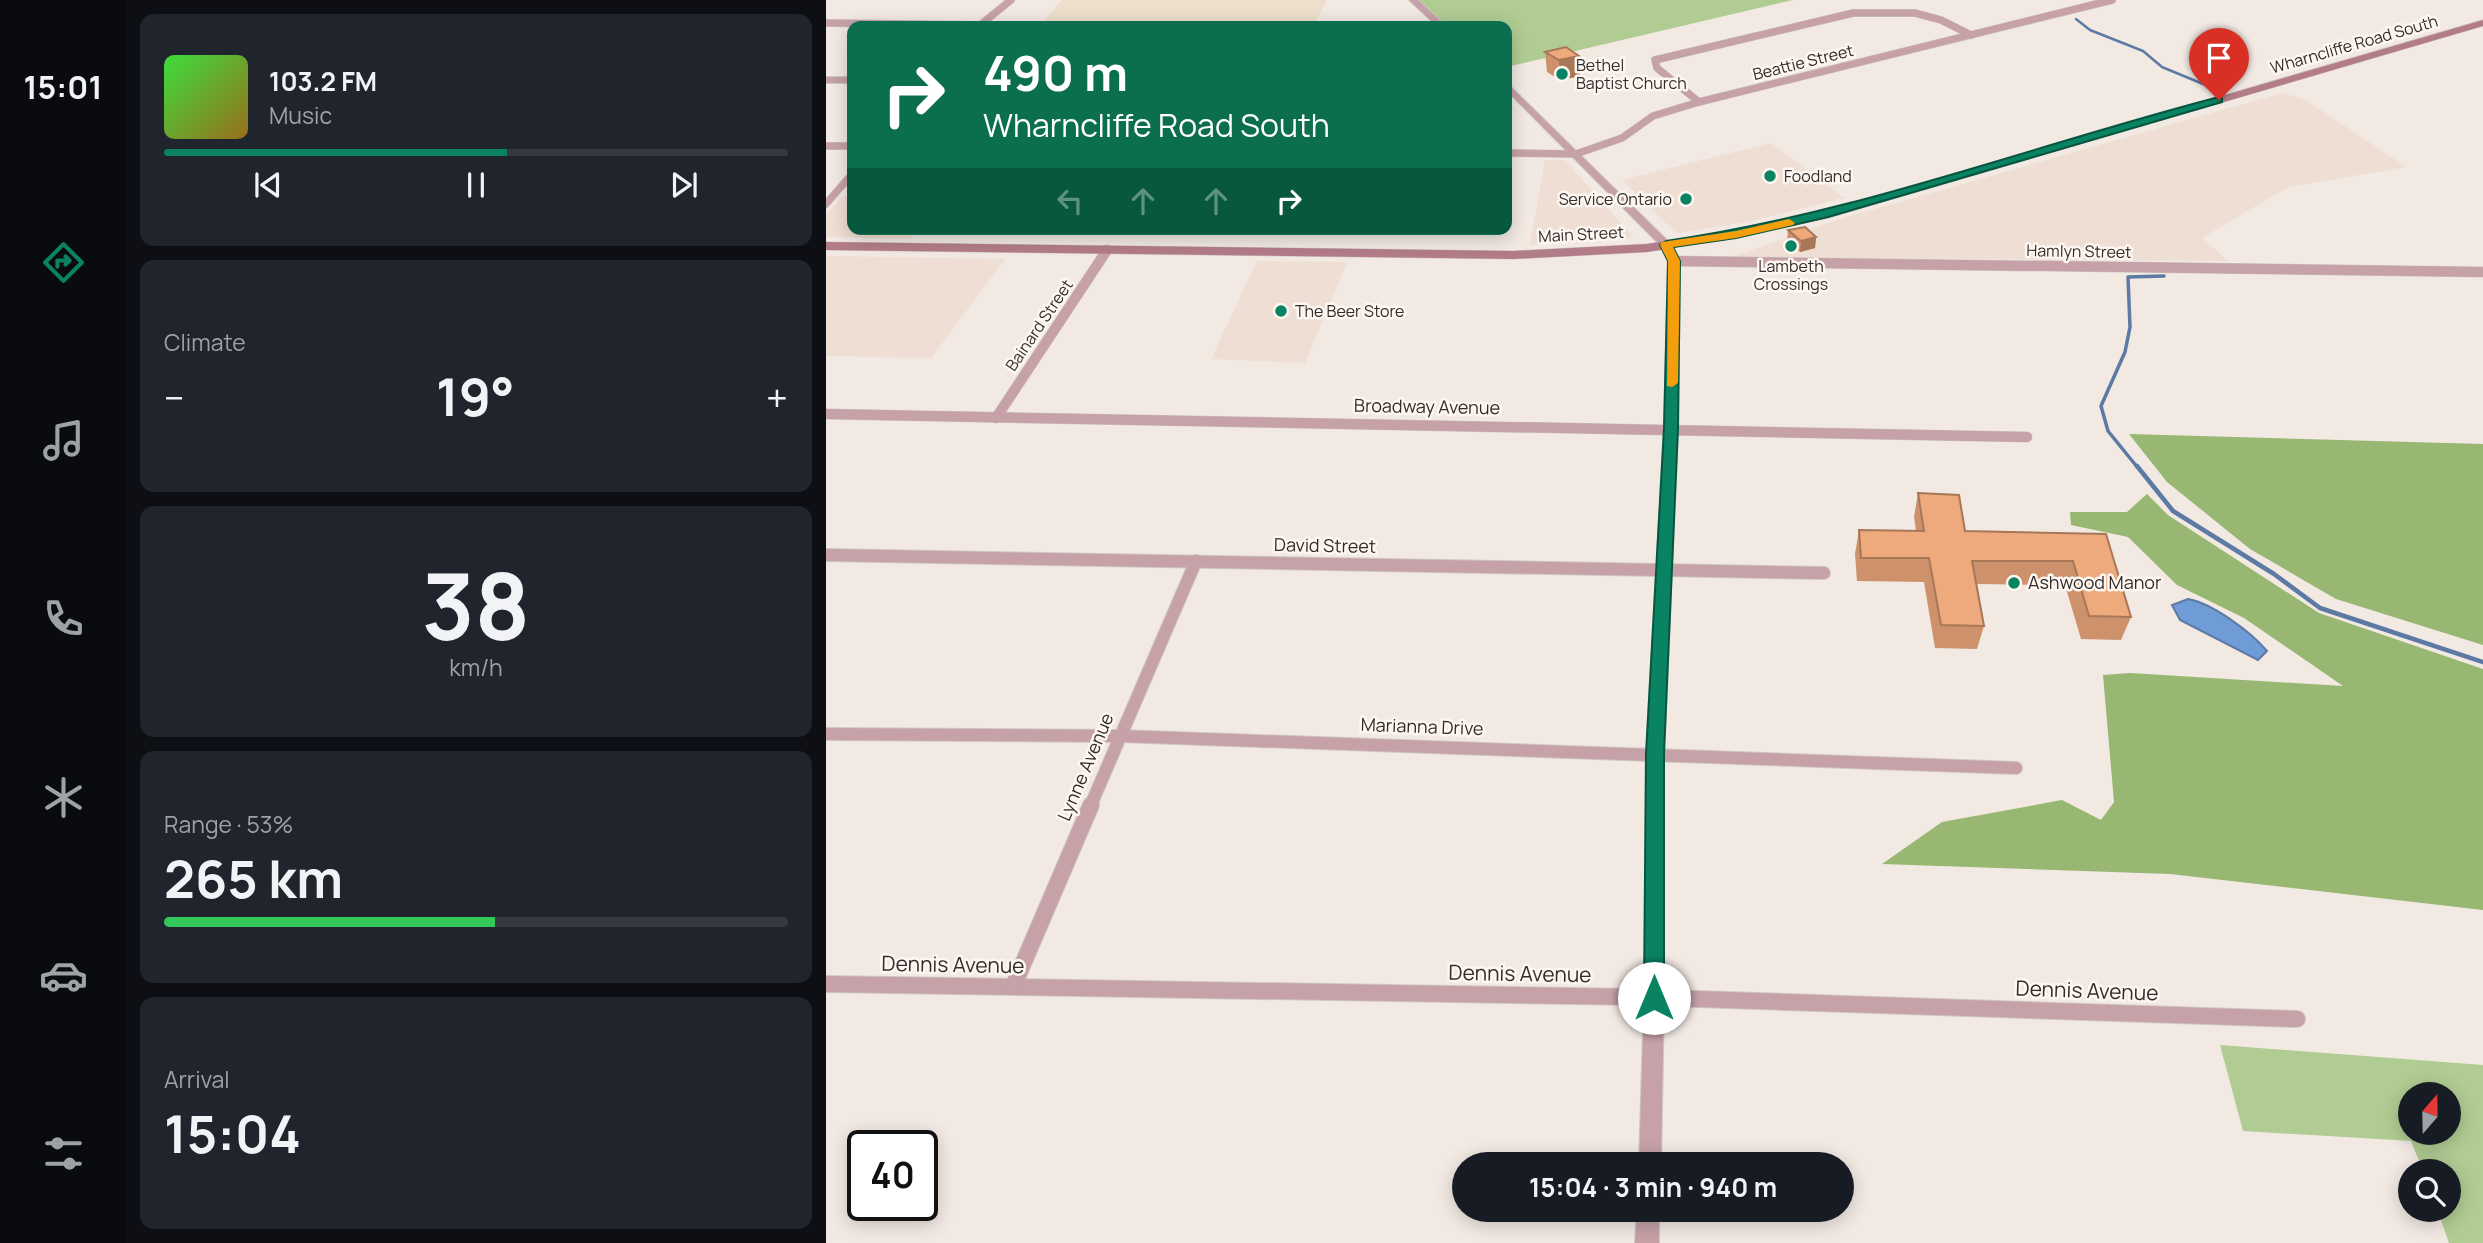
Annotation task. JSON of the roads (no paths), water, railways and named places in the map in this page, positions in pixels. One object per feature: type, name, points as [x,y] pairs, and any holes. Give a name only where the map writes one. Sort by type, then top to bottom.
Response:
[{"type":"main road","name":"Wharncliffe Road South","points":[[1666,245],[1736,234],[1824,215],[2483,23]]},
{"type":"main road","name":"Main Street","points":[[826,246],[1514,254],[1666,245]]},
{"type":"street","points":[[986,21],[1011,0]]},
{"type":"street","points":[[1413,0],[1436,21]]},
{"type":"street","name":"Beattie Street","points":[[1512,153],[1576,154],[1622,138],[1653,116],[1699,102],[2111,0]]},
{"type":"street","points":[[1699,102],[1657,68],[1655,60],[1853,13],[1882,11],[1932,15],[1971,35]]},
{"type":"street","points":[[826,23],[847,23]]},
{"type":"street","points":[[826,80],[847,80]]},
{"type":"street","points":[[1512,91],[1666,245],[1674,261],[1671,428],[1655,754],[1650,1152]]},
{"type":"street","points":[[826,146],[847,146]]},
{"type":"street","points":[[826,204],[847,180]]},
{"type":"street","name":"Bainard Street","points":[[996,418],[1107,250]]},
{"type":"street","name":"Hamlyn Street","points":[[1674,261],[2483,272]]},
{"type":"street","name":"Broadway Avenue","points":[[826,414],[1671,428],[2027,437]]},
{"type":"street","name":"David Street","points":[[826,555],[1824,573]]},
{"type":"street","name":"Lynne Avenue","points":[[1013,987],[1196,561]]},
{"type":"street","name":"Marianna Drive","points":[[826,734],[1120,736],[2016,768]]},
{"type":"street","name":"Dennis Avenue","points":[[826,984],[1654,998],[2297,1019]]},
{"type":"street","points":[[1647,1243],[1648,1222]]},
{"type":"water","points":[[2188,599],[2208,606],[2230,619],[2267,651],[2258,660],[2180,620],[2172,605]]},
{"type":"waterway","points":[[2076,19],[2090,30],[2143,51],[2162,67],[2208,86]]},
{"type":"waterway","points":[[2138,468],[2108,431],[2101,406],[2125,352],[2130,327],[2128,277],[2164,276]]},
{"type":"waterway","points":[[2137,466],[2173,511],[2274,574],[2320,608],[2483,662]]},
{"type":"place","name":"Bethel Baptist Church","points":[[1562,74]]},
{"type":"place","name":"Foodland","points":[[1770,176]]},
{"type":"place","name":"Service Ontario","points":[[1686,199]]},
{"type":"place","name":"Lambeth Crossings","points":[[1791,246]]},
{"type":"place","name":"The Beer Store","points":[[1281,311]]},
{"type":"place","name":"Ashwood Manor","points":[[2014,583]]}]
